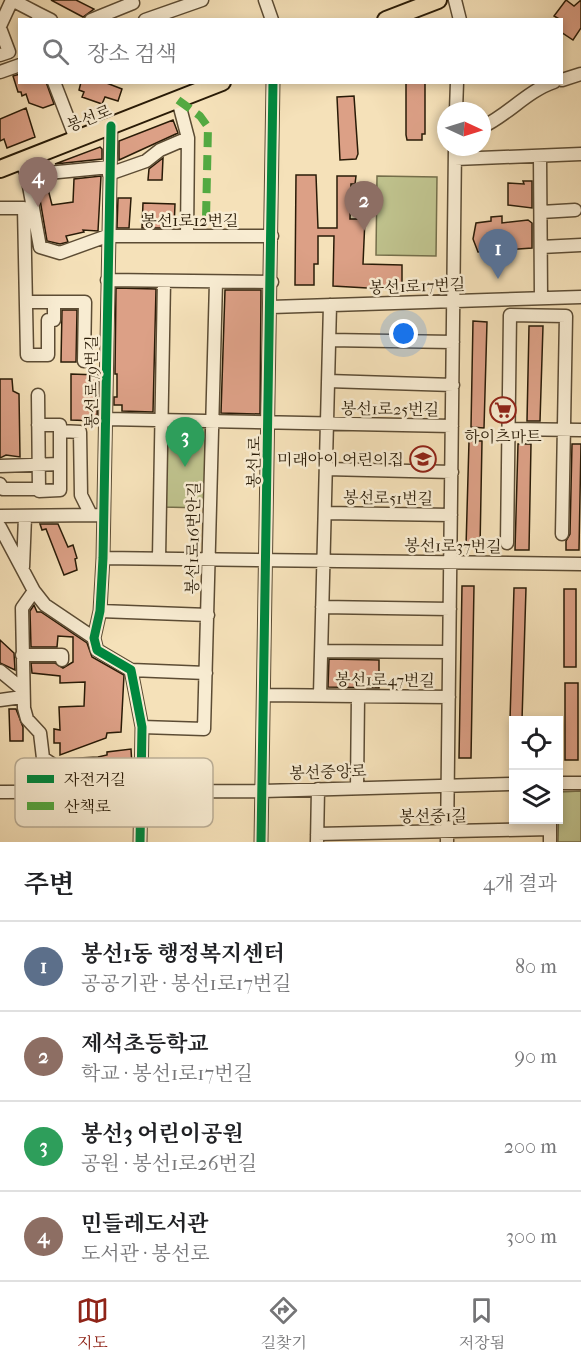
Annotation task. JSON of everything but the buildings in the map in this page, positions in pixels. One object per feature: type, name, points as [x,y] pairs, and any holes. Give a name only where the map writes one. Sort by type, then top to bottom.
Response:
[{"type":"main road","points":[[391,18],[438,0]]},
{"type":"main road","name":"봉선로","points":[[0,170],[24,168],[76,139],[217,84]]},
{"type":"street","points":[[0,55],[9,52],[0,27],[12,0],[38,16]]},
{"type":"street","points":[[151,18],[202,0]]},
{"type":"street","points":[[265,0],[271,18]]},
{"type":"street","points":[[455,0],[460,18]]},
{"type":"street","points":[[97,18],[133,3]]},
{"type":"street","points":[[0,72],[18,66]]},
{"type":"street","points":[[563,79],[581,74]]},
{"type":"street","points":[[55,84],[76,139]]},
{"type":"street","name":"봉선1로","points":[[261,842],[270,422],[273,84]]},
{"type":"street","points":[[456,102],[457,84]]},
{"type":"street","points":[[491,123],[551,84]]},
{"type":"street","points":[[178,100],[188,138],[187,236]]},
{"type":"street","name":"봉선로79번길","points":[[94,638],[100,611],[103,558],[106,280],[111,126]]},
{"type":"street","points":[[107,236],[60,254],[40,247],[24,168],[109,171],[146,161],[159,150],[188,138]]},
{"type":"street","points":[[491,154],[540,156],[581,154]]},
{"type":"street","name":"봉선로51번길","points":[[447,837],[455,156]]},
{"type":"street","points":[[540,156],[541,298]]},
{"type":"street","points":[[0,208],[24,208],[27,355],[48,355],[48,320],[54,320],[54,302]]},
{"type":"street","points":[[541,212],[575,210]]},
{"type":"street","name":"봉선1로12번길","points":[[107,236],[272,236]]},
{"type":"street","points":[[541,247],[581,245]]},
{"type":"street","points":[[106,280],[272,282]]},
{"type":"street","points":[[159,558],[164,281]]},
{"type":"street","name":"봉선1로16번안길","points":[[142,727],[204,729],[216,282]]},
{"type":"street","name":"봉선1로17번길","points":[[271,308],[581,297]]},
{"type":"street","points":[[26,302],[85,302],[84,361]]},
{"type":"street","points":[[330,305],[328,377],[453,385]]},
{"type":"street","points":[[507,543],[510,315],[566,316],[562,534]]},
{"type":"street","points":[[329,340],[453,342]]},
{"type":"street","name":"봉선1로25번길","points":[[325,513],[328,377]]},
{"type":"street","points":[[38,395],[39,489]]},
{"type":"street","name":"봉선1로25번길","points":[[106,419],[452,426]]},
{"type":"street","points":[[38,425],[60,425],[60,490]]},
{"type":"street","points":[[508,429],[581,430]]},
{"type":"street","points":[[60,431],[80,432],[81,495]]},
{"type":"street","points":[[0,466],[60,464]]},
{"type":"street","name":"봉선로51번길","points":[[326,469],[452,472]]},
{"type":"street","points":[[0,484],[3,489],[75,490],[81,495],[91,515]]},
{"type":"street","points":[[325,513],[322,607],[450,609]]},
{"type":"street","name":"봉선로51번길","points":[[325,513],[451,515]]},
{"type":"street","points":[[0,516],[104,515]]},
{"type":"street","points":[[23,568],[25,516]]},
{"type":"street","points":[[0,527],[34,591],[45,605],[94,638],[97,650],[132,670],[206,673]]},
{"type":"street","name":"봉선1로37번길","points":[[103,558],[581,564]]},
{"type":"street","points":[[34,591],[22,608],[22,693],[27,719],[40,733],[43,758]]},
{"type":"street","name":"봉선1로47번길","points":[[320,695],[322,607]]},
{"type":"street","name":"봉선1로16번안길","points":[[100,611],[208,615]]},
{"type":"street","points":[[321,651],[449,652]]},
{"type":"street","points":[[22,654],[62,655],[62,660]]},
{"type":"street","points":[[132,670],[142,727],[142,758]]},
{"type":"street","points":[[0,671],[22,693]]},
{"type":"street","points":[[0,700],[22,693]]},
{"type":"street","name":"봉선1로47번길","points":[[265,694],[449,697]]},
{"type":"street","points":[[357,788],[358,696]]},
{"type":"street","points":[[563,783],[581,783]]},
{"type":"street","name":"봉선중앙로","points":[[213,791],[509,784]]},
{"type":"street","points":[[317,838],[318,789]]},
{"type":"street","name":"봉선중앙로","points":[[0,792],[15,792]]},
{"type":"street","points":[[550,824],[550,842]]},
{"type":"street","name":"봉선중1길","points":[[317,838],[447,837],[550,824]]},
{"type":"street","points":[[140,827],[140,842]]},
{"type":"green space","points":[[377,176],[437,177],[436,256],[376,255]]},
{"type":"green space","points":[[164,423],[204,424],[207,428],[205,508],[162,507]]},
{"type":"green space","points":[[581,791],[581,842],[558,842],[558,824],[563,824],[563,792]]},
{"type":"marked path","points":[[178,100],[200,116],[208,127],[206,219]]},
{"type":"cycle path","points":[[261,842],[273,84]]},
{"type":"cycle path","points":[[111,126],[103,558],[100,611],[94,638],[97,650],[131,670],[142,727],[141,758]]},
{"type":"cycle path","points":[[140,827],[140,842]]},
{"type":"place","name":"민들레도서관","points":[[38,207]]},
{"type":"place","name":"제석초등학교","points":[[364,231]]},
{"type":"place","name":"봉선1동 행정복지센터","points":[[498,279]]},
{"type":"place","name":"하이츠마트","points":[[503,410]]},
{"type":"place","name":"미래아이 어린이집","points":[[423,459]]},
{"type":"place","name":"봉선3 어린이공원","points":[[185,467]]}]
